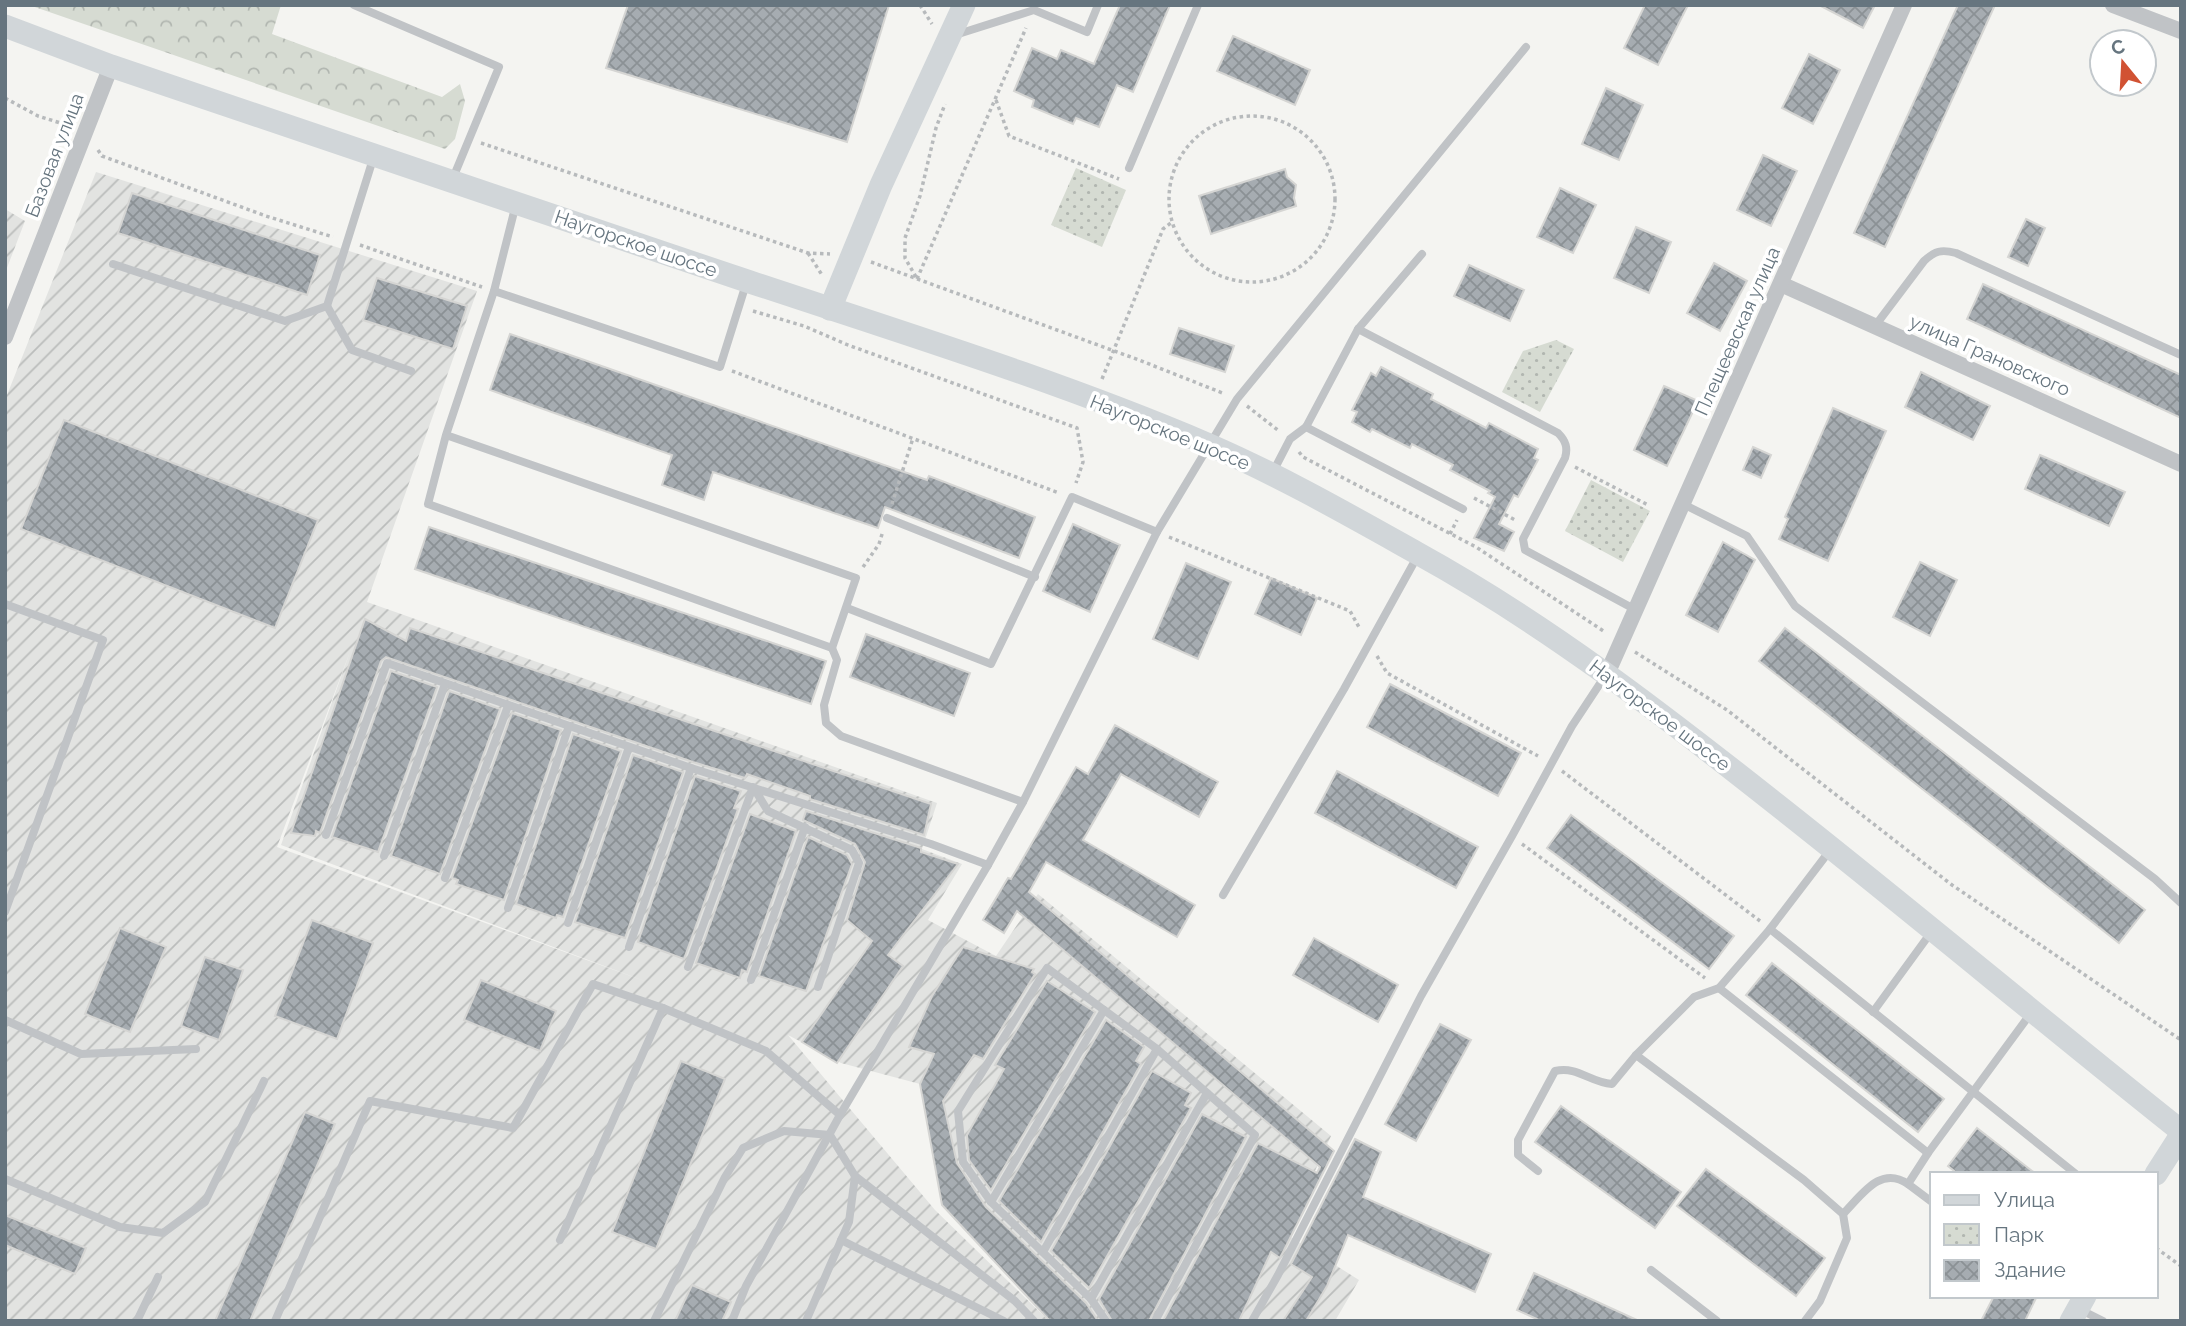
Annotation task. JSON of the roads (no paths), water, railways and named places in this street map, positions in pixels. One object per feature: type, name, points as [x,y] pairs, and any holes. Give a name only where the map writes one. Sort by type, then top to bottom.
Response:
[{"type":"main road","points":[[830,309],[881,185],[947,47],[964,5]]},
{"type":"main road","name":"Наугорское шоссе","points":[[5,26],[111,66],[1094,401],[1209,445],[1271,475],[1419,554],[1503,604],[1607,674],[1683,730],[1832,848],[2181,1133]]},
{"type":"main road","points":[[2157,1172],[2181,1133]]},
{"type":"street","name":"Плещеевская улица","points":[[1607,674],[1904,5]]},
{"type":"street","points":[[2113,5],[2181,31]]},
{"type":"street","name":"Базовая улица","points":[[5,337],[111,66]]},
{"type":"street","name":"улица Грановского","points":[[1781,284],[2181,464]]},
{"type":"lane","points":[[354,5],[499,67],[452,181]]},
{"type":"lane","points":[[950,37],[1035,8],[1087,32],[1098,5]]},
{"type":"lane","points":[[1129,168],[1198,5]]},
{"type":"lane","points":[[732,1321],[746,1286],[840,1115],[1023,802],[1157,532],[1237,399],[1526,47]]},
{"type":"lane","points":[[373,156],[327,306],[352,350],[411,371]]},
{"type":"lane","points":[[516,203],[494,290],[446,435],[428,504],[832,648]]},
{"type":"lane","points":[[1875,326],[1924,261],[1934,252],[1944,250],[1956,253],[2181,355]]},
{"type":"lane","points":[[1271,475],[1290,439],[1306,427],[1358,328],[1422,254]]},
{"type":"lane","points":[[113,264],[285,321],[327,306]]},
{"type":"lane","points":[[494,290],[720,367],[747,281]]},
{"type":"lane","points":[[1358,328],[1558,433],[1566,444],[1564,461],[1523,538],[1525,550],[1636,610]]},
{"type":"lane","points":[[1306,427],[1463,509]]},
{"type":"lane","points":[[446,435],[856,578],[832,648],[837,660],[824,705],[826,723],[841,736],[1023,802]]},
{"type":"lane","points":[[847,608],[991,664],[1072,497],[1157,532]]},
{"type":"lane","points":[[1683,504],[1747,536],[1795,606],[2155,879],[2181,902]]},
{"type":"lane","points":[[887,518],[1034,578]]},
{"type":"lane","points":[[1223,895],[1419,554]]},
{"type":"lane","points":[[5,604],[103,640],[5,912]]},
{"type":"lane","points":[[326,835],[387,663],[691,768],[932,844],[988,865]]},
{"type":"lane","points":[[1252,1321],[1421,996],[1572,726],[1607,674]]},
{"type":"lane","points":[[384,856],[445,684]]},
{"type":"lane","points":[[444,878],[508,706]]},
{"type":"lane","points":[[508,908],[569,726]]},
{"type":"lane","points":[[568,923],[629,747]]},
{"type":"lane","points":[[629,947],[691,768]]},
{"type":"lane","points":[[753,787],[768,811],[852,850],[859,863],[818,987]]},
{"type":"lane","points":[[688,967],[753,787]]},
{"type":"lane","points":[[751,980],[805,827]]},
{"type":"lane","points":[[1538,1171],[1518,1155],[1518,1140],[1555,1071],[1570,1068],[1598,1083],[1612,1084],[1636,1055],[1694,998],[1719,988],[1770,929],[1832,848]]},
{"type":"lane","points":[[1770,929],[2073,1172]]},
{"type":"lane","points":[[1873,1012],[1932,931]]},
{"type":"lane","points":[[1106,1321],[1091,1299],[991,1202],[963,1162],[958,1111],[1047,968],[1157,1049],[1255,1135],[1155,1321]]},
{"type":"lane","points":[[275,1321],[370,1101],[513,1128],[593,984],[663,1008],[766,1051],[840,1115]]},
{"type":"lane","points":[[1719,988],[1928,1153]]},
{"type":"lane","points":[[560,1240],[663,1008]]},
{"type":"lane","points":[[991,1202],[1104,1010]]},
{"type":"lane","points":[[1908,1184],[2031,1013]]},
{"type":"lane","points":[[5,1020],[81,1054],[196,1049]]},
{"type":"lane","points":[[1043,1252],[1157,1049]]},
{"type":"lane","points":[[1636,1055],[1804,1181],[1843,1214],[1847,1238],[1820,1301],[1805,1321]]},
{"type":"lane","points":[[5,1179],[120,1227],[163,1233],[205,1202],[264,1081]]},
{"type":"lane","points":[[1091,1299],[1207,1093]]},
{"type":"lane","points":[[654,1321],[725,1177],[743,1148],[784,1131],[830,1135]]},
{"type":"lane","points":[[830,1135],[855,1176],[1015,1301],[1034,1321]]},
{"type":"lane","points":[[806,1321],[849,1222],[855,1176]]},
{"type":"lane","points":[[1843,1214],[1874,1183],[1886,1177],[1897,1177],[1930,1200]]},
{"type":"lane","points":[[841,1240],[1004,1321]]},
{"type":"lane","points":[[1651,1270],[1717,1321]]},
{"type":"lane","points":[[136,1321],[158,1278]]},
{"type":"lane","points":[[2078,1309],[2103,1321]]}]
